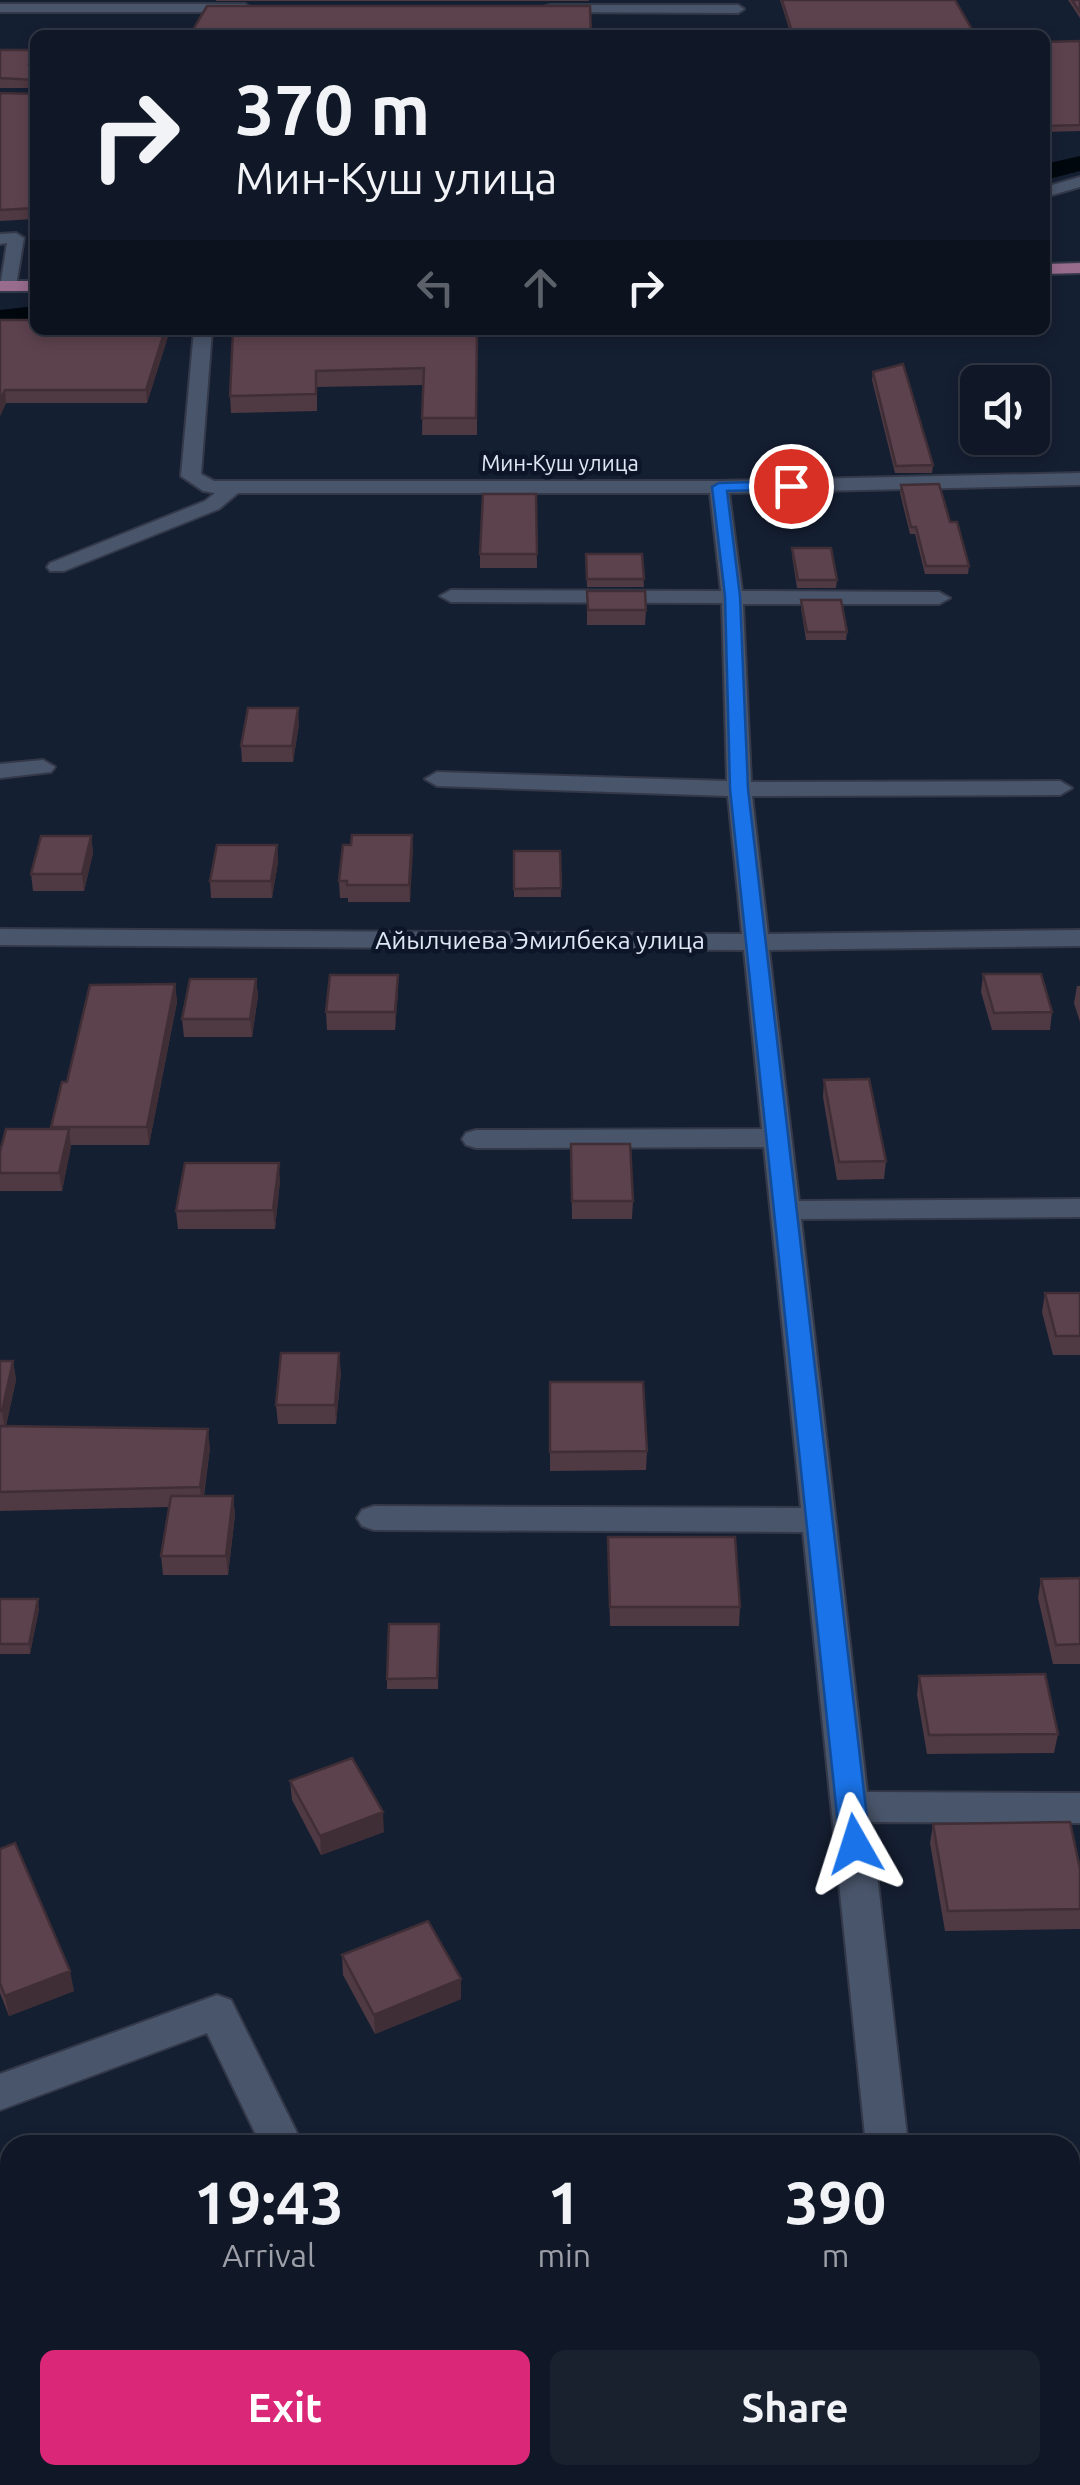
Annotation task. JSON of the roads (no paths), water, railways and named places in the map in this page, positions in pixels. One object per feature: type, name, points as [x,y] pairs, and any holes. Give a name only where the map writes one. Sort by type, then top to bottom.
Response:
[{"type":"main road","points":[[1050,269],[1080,268]]},
{"type":"main road","points":[[4,286],[30,286]]},
{"type":"street","points":[[0,8],[266,8]]},
{"type":"street","points":[[542,9],[739,10]]},
{"type":"street","points":[[1050,191],[1080,182]]},
{"type":"street","points":[[0,239],[16,238],[4,286]]},
{"type":"street","name":"Мин-Куш улица","points":[[204,335],[191,476],[210,487],[719,487],[1080,479]]},
{"type":"street","points":[[719,487],[732,596],[739,789],[788,1210],[886,2135]]},
{"type":"street","points":[[57,566],[212,506],[231,489]]},
{"type":"street","points":[[451,596],[939,598]]},
{"type":"street","points":[[0,772],[42,766]]},
{"type":"street","points":[[437,779],[739,789],[1060,788]]},
{"type":"street","name":"Айылчиева Эмилбека улица","points":[[0,938],[757,942],[1080,938]]},
{"type":"street","points":[[476,1139],[778,1138]]},
{"type":"street","points":[[788,1210],[1080,1208]]},
{"type":"street","points":[[374,1518],[819,1520]]},
{"type":"street","points":[[851,1807],[1080,1808]]},
{"type":"street","points":[[0,2092],[217,2012],[277,2135]]},
{"type":"waterway","points":[[1050,171],[1080,163]]},
{"type":"waterway","points":[[7,317],[30,315]]}]
